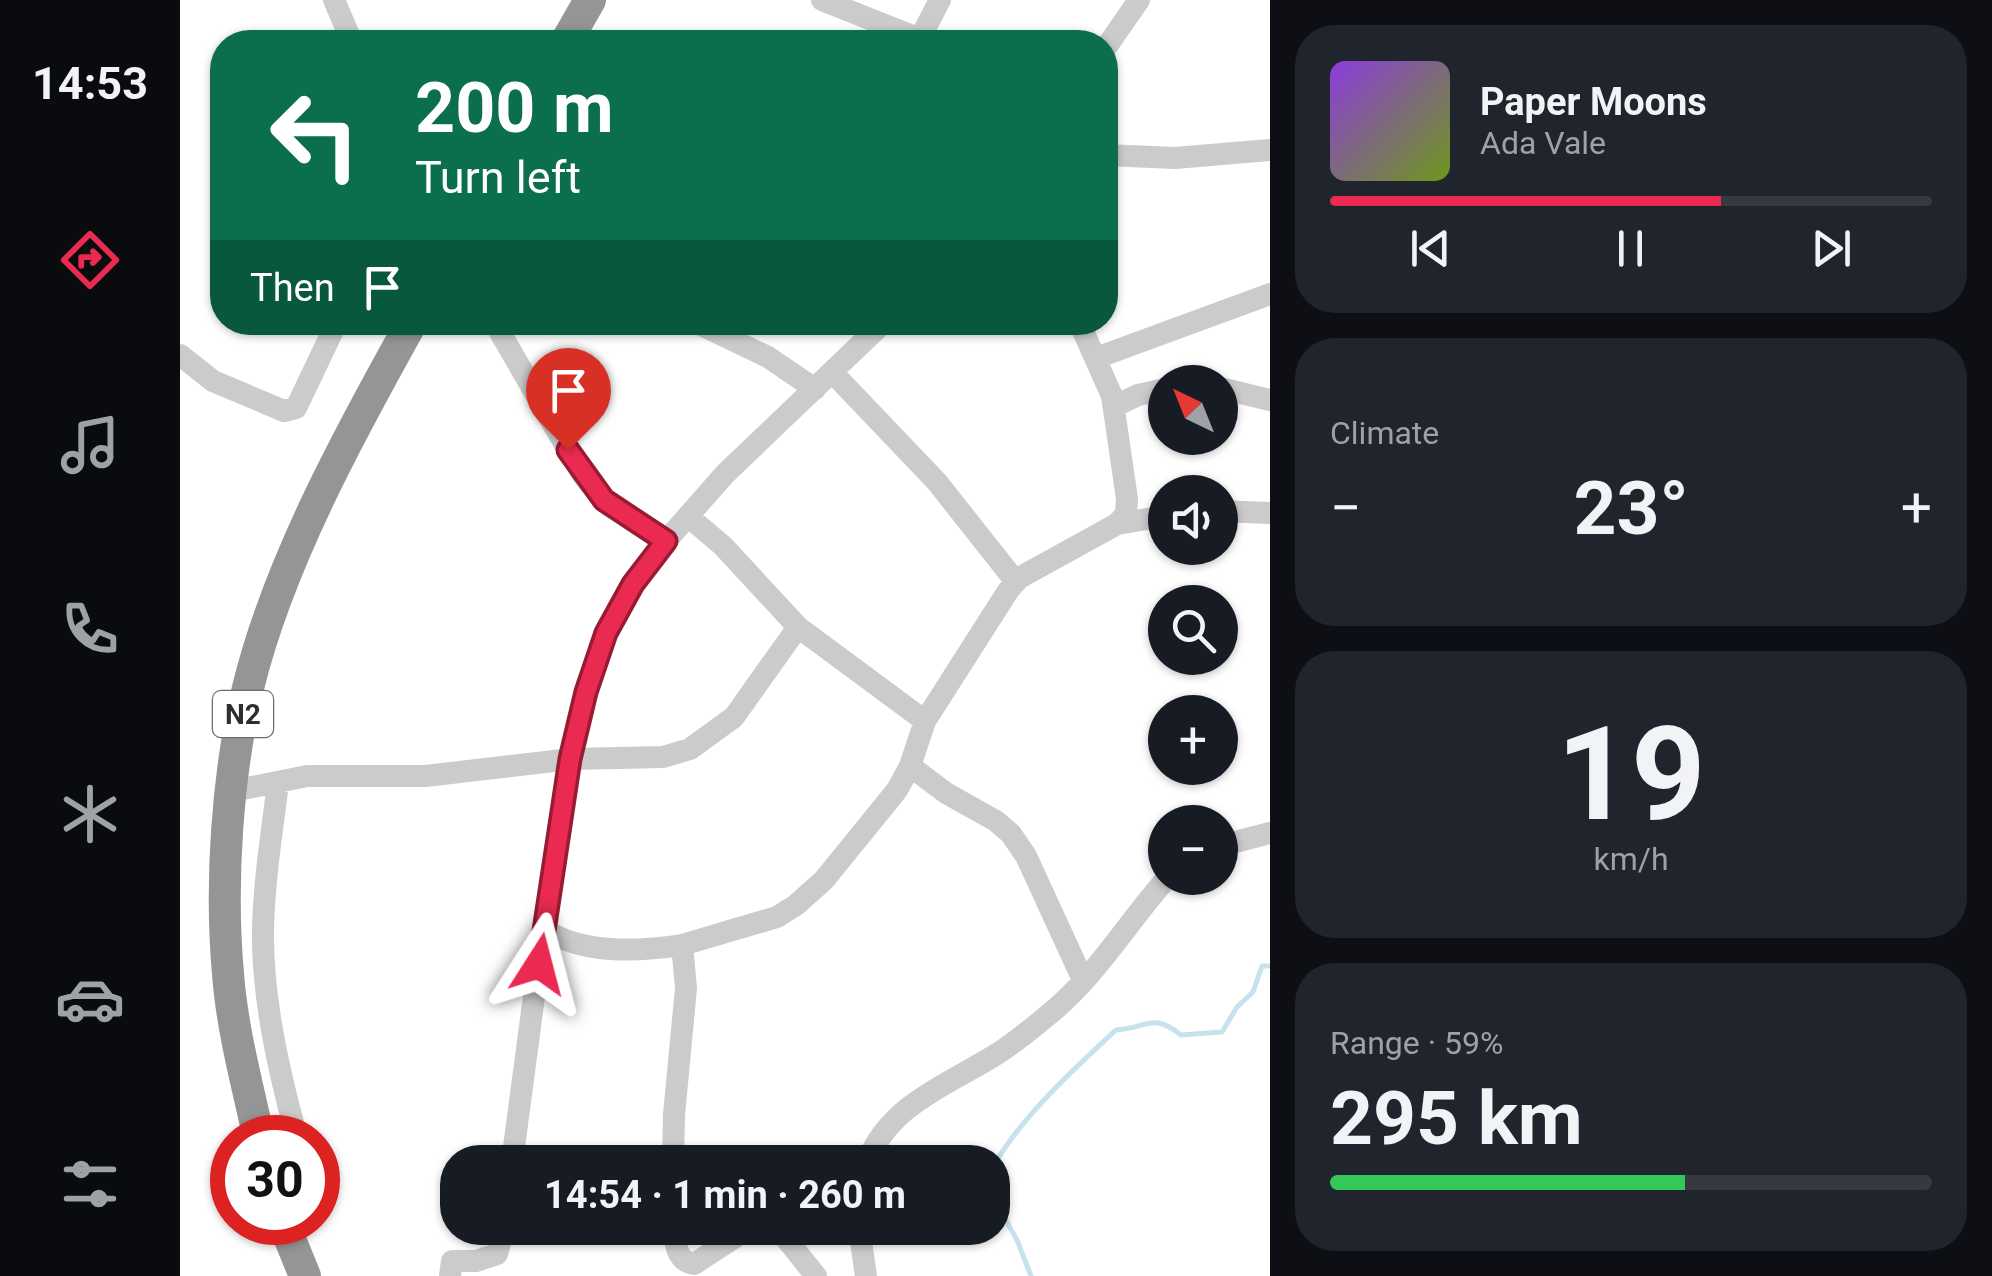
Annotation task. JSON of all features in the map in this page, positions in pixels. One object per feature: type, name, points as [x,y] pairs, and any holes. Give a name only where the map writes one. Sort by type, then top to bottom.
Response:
[{"type":"highway","points":[[576,30],[590,0]]},
{"type":"highway","name":"N2","points":[[254,1115],[228,976],[227,874],[233,791],[248,689],[278,595],[363,412],[405,335]]},
{"type":"highway","points":[[293,1245],[305,1276]]},
{"type":"street","points":[[334,0],[347,30]]},
{"type":"street","points":[[822,0],[893,30]]},
{"type":"street","points":[[925,30],[940,0]]},
{"type":"street","points":[[1118,30],[1138,0]]},
{"type":"street","points":[[1118,156],[1175,158],[1270,150]]},
{"type":"street","points":[[1096,358],[1270,294]]},
{"type":"street","points":[[180,355],[212,381],[274,408],[296,408],[331,335]]},
{"type":"street","points":[[502,335],[582,474],[604,500],[666,541]]},
{"type":"street","points":[[745,335],[814,390]]},
{"type":"street","points":[[514,1145],[570,759],[586,692],[606,633],[633,584],[725,474],[870,335]]},
{"type":"street","points":[[1084,335],[1115,406],[1128,509],[1116,524]]},
{"type":"street","points":[[832,372],[937,482],[1016,582]]},
{"type":"street","points":[[1238,392],[1270,400]]},
{"type":"street","points":[[1115,406],[1148,393]]},
{"type":"street","points":[[1238,512],[1270,513]]},
{"type":"street","points":[[689,517],[723,546],[798,626],[924,721]]},
{"type":"street","points":[[543,930],[576,946],[682,945],[752,926],[796,905],[850,851],[897,790],[910,766],[924,721],[1016,582],[1116,524],[1148,519]]},
{"type":"street","points":[[233,791],[306,776],[425,776],[570,759],[663,757],[690,749],[734,717],[798,626]]},
{"type":"street","points":[[910,766],[1011,834],[1026,856],[1082,980]]},
{"type":"street","points":[[278,783],[266,879],[264,965],[292,1115]]},
{"type":"street","points":[[1238,841],[1270,832]]},
{"type":"street","points":[[227,874],[266,879]]},
{"type":"street","points":[[876,1145],[916,1100],[998,1054],[1048,1016],[1153,895]]},
{"type":"street","points":[[673,1145],[686,988],[682,945]]},
{"type":"street","points":[[450,1276],[452,1261],[476,1262],[497,1254],[499,1245]]},
{"type":"street","points":[[677,1245],[687,1262],[694,1264],[723,1245]]},
{"type":"street","points":[[791,1245],[816,1276]]},
{"type":"street","points":[[861,1245],[866,1276]]},
{"type":"waterway","points":[[1007,1145],[1066,1078],[1116,1030],[1156,1023],[1181,1035],[1222,1032],[1237,1007],[1253,992],[1262,966],[1270,966]]},
{"type":"waterway","points":[[1010,1228],[1031,1276]]},
{"type":"route","points":[[539,964],[570,759],[586,692],[606,633],[633,584],[666,541],[604,500],[568,450]]}]
